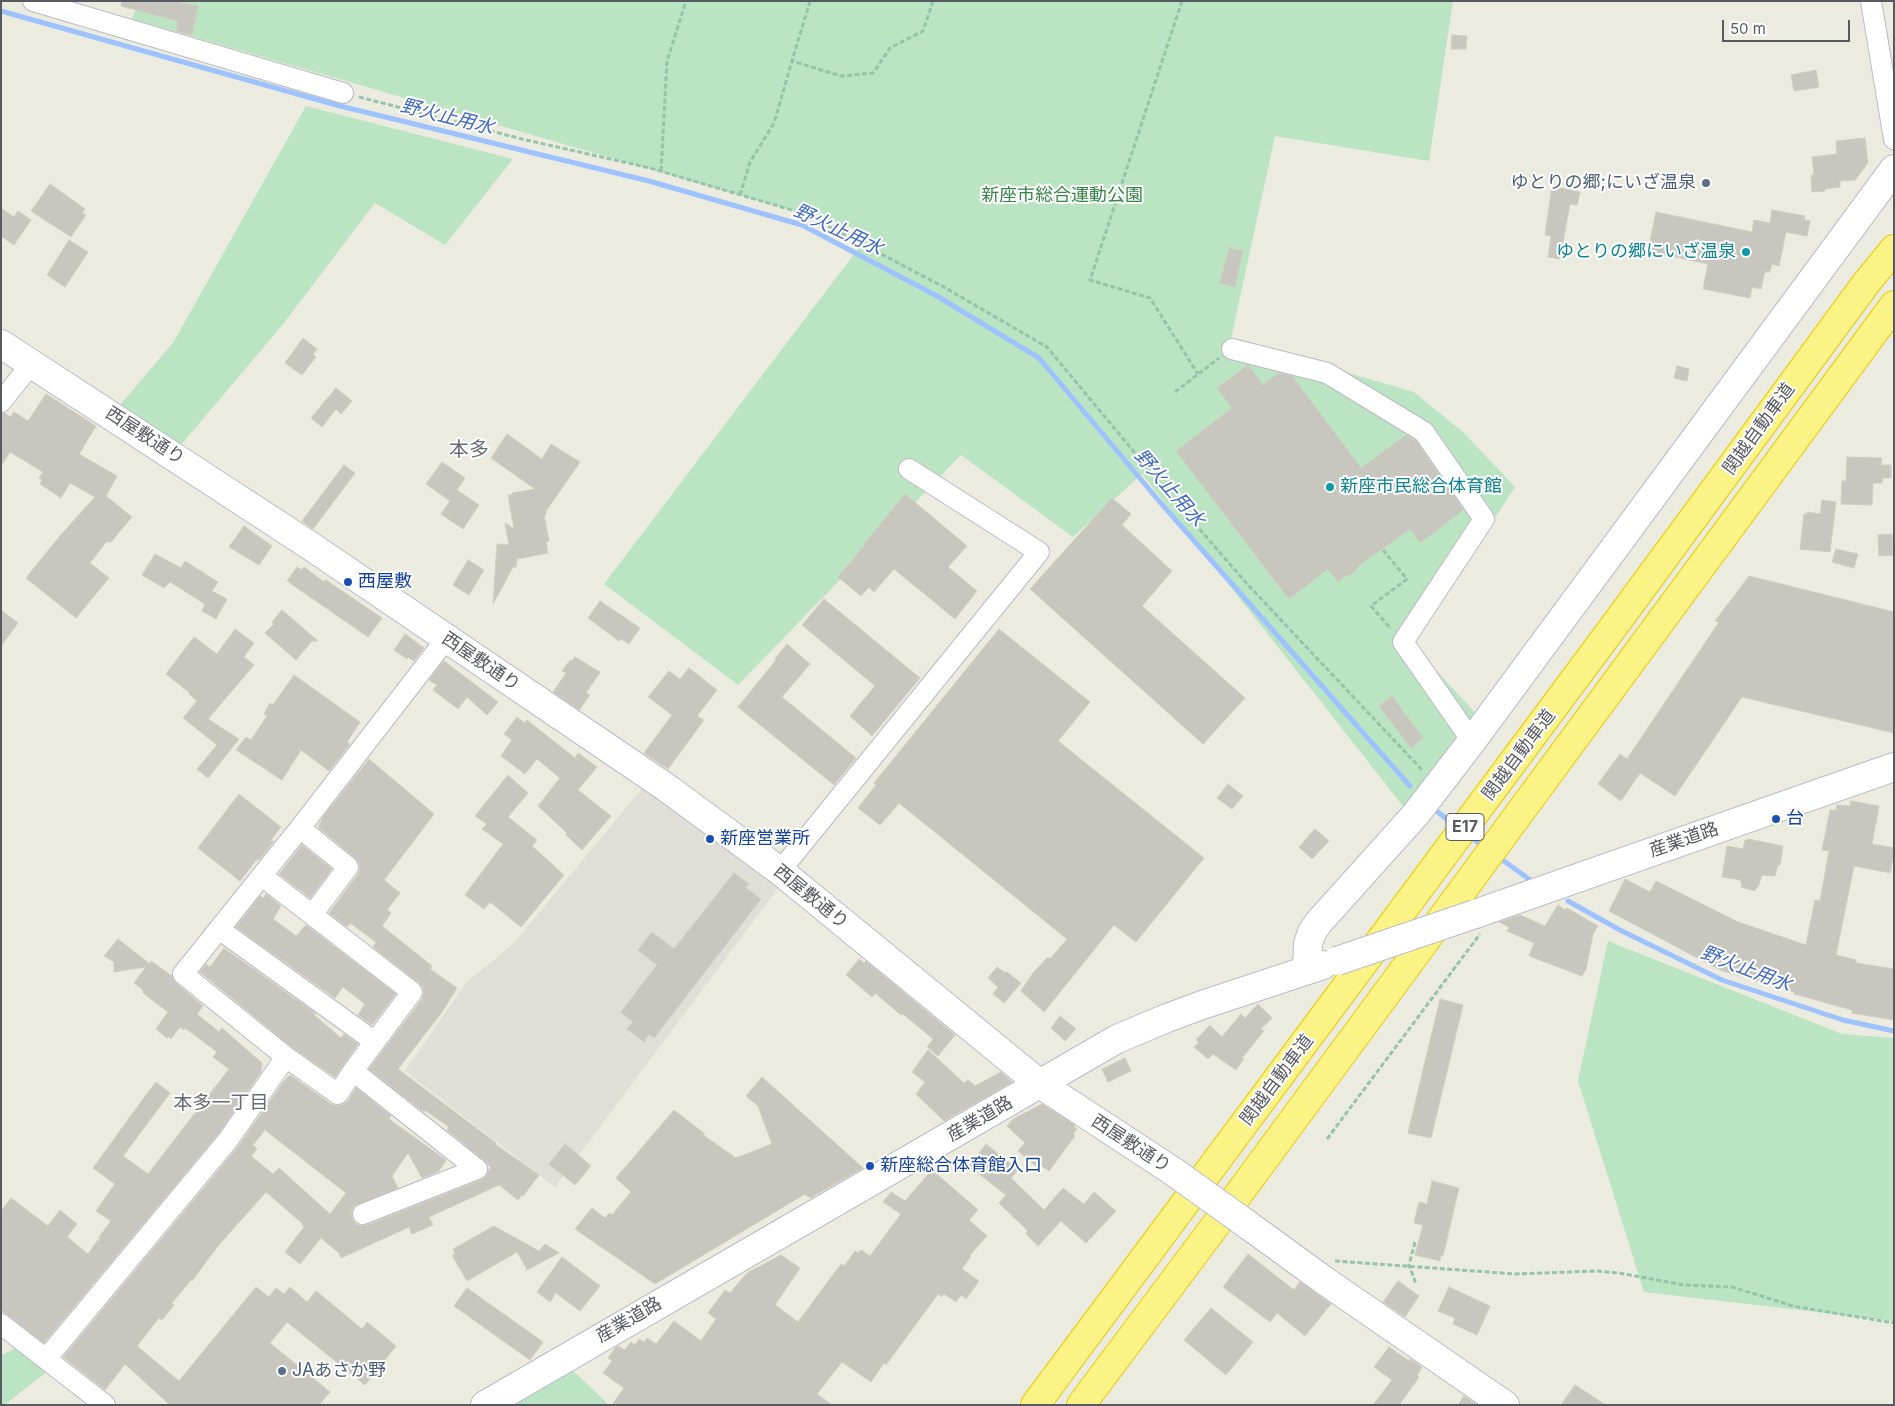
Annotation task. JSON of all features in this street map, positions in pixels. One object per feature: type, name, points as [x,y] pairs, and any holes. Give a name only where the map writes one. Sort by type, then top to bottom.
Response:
[{"type":"highway","name":"関越自動車道","points":[[1035,1405],[1597,650],[1867,282],[1894,249]]},
{"type":"highway","name":"関越自動車道","points":[[1081,1405],[1894,305]]},
{"type":"street","points":[[33,1],[342,93]]},
{"type":"street","points":[[1871,1],[1894,139]]},
{"type":"street","points":[[1307,970],[1308,944],[1316,927],[1416,814],[1472,741],[1894,169]]},
{"type":"street","name":"西屋敷通り","points":[[1,344],[309,545],[667,788],[780,871],[1040,1084],[1174,1172],[1333,1286],[1505,1405]]},
{"type":"street","points":[[1232,349],[1327,373],[1424,432],[1484,519],[1403,642],[1472,741]]},
{"type":"street","points":[[1,402],[32,363]]},
{"type":"street","points":[[780,871],[1039,552],[909,469]]},
{"type":"street","points":[[262,876],[412,992],[338,1094],[286,1057],[183,974],[300,828],[446,638]]},
{"type":"street","name":"産業道路","points":[[485,1405],[1117,1040],[1167,1018],[1481,912],[1894,767]]},
{"type":"street","points":[[300,828],[348,867],[312,914]]},
{"type":"street","points":[[219,929],[375,1042]]},
{"type":"street","points":[[46,1359],[228,1140],[286,1057]]},
{"type":"street","points":[[353,1071],[477,1169],[363,1214]]},
{"type":"street","points":[[1,1324],[104,1405]]},
{"type":"path","points":[[661,171],[667,61],[686,1]]},
{"type":"path","points":[[740,195],[750,162],[774,123],[810,1]]},
{"type":"path","points":[[792,61],[841,76],[873,73],[890,48],[923,30],[933,1]]},
{"type":"path","points":[[1182,1],[1090,280],[1150,298],[1198,374]]},
{"type":"path","points":[[342,93],[522,139],[661,171],[805,214],[942,286],[1046,347],[1168,493],[1249,586],[1437,786]]},
{"type":"path","points":[[1175,392],[1232,349]]},
{"type":"path","points":[[1383,550],[1407,579],[1371,606],[1403,642]]},
{"type":"path","points":[[1327,1139],[1479,938],[1481,912]]},
{"type":"path","points":[[1415,1242],[1409,1265],[1416,1284]]},
{"type":"path","points":[[1335,1261],[1516,1274],[1596,1271],[1619,1273],[1684,1285],[1732,1287],[1793,1306],[1894,1324]]},
{"type":"shaded area","points":[[645,785],[781,884],[555,1187],[405,1071],[466,983],[515,942]]},
{"type":"green space","name":"新座市総合運動公園","points":[[139,1],[1453,1],[1429,161],[1275,136],[1231,339],[1414,392],[1464,433],[1515,487],[1412,644],[1479,717],[1406,810],[1142,474],[1073,537],[961,455],[738,685],[604,584],[870,233],[132,19]]},
{"type":"green space","points":[[306,106],[513,159],[445,245],[375,203],[280,328],[180,446],[119,406],[173,343]]},
{"type":"green space","points":[[1608,941],[1842,1034],[1894,1038],[1894,1321],[1644,1292],[1578,1081]]},
{"type":"green space","points":[[16,1348],[47,1372],[4,1405],[1,1405],[1,1355]]},
{"type":"green space","points":[[571,1369],[609,1405],[513,1405]]},
{"type":"building","points":[[122,1],[181,1],[180,3],[198,6],[192,35],[176,31],[178,21],[121,6]]},
{"type":"building","points":[[1452,35],[1467,36],[1466,49],[1451,49]]},
{"type":"building","points":[[1816,70],[1819,87],[1794,91],[1791,75]]},
{"type":"building","points":[[1865,138],[1868,163],[1855,180],[1840,181],[1840,187],[1812,192],[1811,175],[1814,175],[1812,157],[1837,154],[1836,141]]},
{"type":"building","points":[[50,184],[85,209],[82,213],[86,215],[71,237],[31,211]]},
{"type":"building","points":[[1552,186],[1580,192],[1577,205],[1570,204],[1560,259],[1548,257],[1551,236],[1545,235]]},
{"type":"building","points":[[1,208],[14,217],[18,211],[31,220],[14,245],[1,236]]},
{"type":"building","points":[[1772,210],[1805,216],[1804,220],[1810,221],[1807,236],[1786,232],[1779,266],[1772,264],[1770,272],[1765,272],[1761,289],[1752,287],[1750,298],[1703,289],[1708,264],[1648,251],[1656,212],[1752,232],[1754,220],[1770,223]]},
{"type":"building","points":[[69,240],[88,252],[65,287],[47,275]]},
{"type":"building","points":[[1229,248],[1243,251],[1235,287],[1220,283]]},
{"type":"building","points":[[303,338],[317,349],[313,354],[316,357],[302,375],[285,363]]},
{"type":"building","name":"新座市民総合体育館","points":[[1248,365],[1263,385],[1279,373],[1292,376],[1361,468],[1406,435],[1416,441],[1463,510],[1420,543],[1410,529],[1361,564],[1352,574],[1338,582],[1328,569],[1289,599],[1176,451],[1232,408],[1217,388]]},
{"type":"building","points":[[1677,366],[1689,369],[1687,381],[1674,378]]},
{"type":"building","points":[[336,388],[352,401],[341,414],[336,409],[322,427],[311,418]]},
{"type":"building","points":[[46,394],[96,426],[79,454],[117,476],[106,496],[132,517],[110,543],[107,541],[90,563],[109,578],[76,618],[26,578],[95,497],[70,483],[61,498],[40,484],[42,480],[39,478],[43,472],[10,452],[1,466],[1,414],[5,413],[10,417],[14,412],[28,421]]},
{"type":"building","points":[[507,434],[542,459],[551,444],[580,462],[546,511],[546,515],[544,515],[549,541],[546,542],[548,553],[517,559],[516,567],[513,567],[493,604],[497,544],[509,545],[505,523],[514,529],[508,495],[535,489],[491,458]]},
{"type":"building","points":[[1847,457],[1882,458],[1881,465],[1891,465],[1891,478],[1883,478],[1882,483],[1873,483],[1872,505],[1841,504],[1842,481],[1846,481]]},
{"type":"building","points":[[442,462],[465,478],[457,490],[479,505],[463,529],[441,514],[450,501],[426,484]]},
{"type":"building","points":[[344,465],[355,473],[313,529],[302,521]]},
{"type":"building","points":[[905,494],[967,546],[948,567],[977,591],[955,619],[894,569],[874,592],[869,587],[861,596],[838,577]]},
{"type":"building","points":[[1112,498],[1131,514],[1122,525],[1172,571],[1142,606],[1245,698],[1203,744],[1030,589]]},
{"type":"building","points":[[1822,500],[1836,502],[1830,552],[1800,549],[1804,514],[1807,514],[1807,512],[1820,514]]},
{"type":"building","points":[[244,526],[272,546],[259,565],[229,547]]},
{"type":"building","points":[[1892,534],[1893,555],[1879,556],[1878,535]]},
{"type":"building","points":[[1836,549],[1858,554],[1854,568],[1832,562]]},
{"type":"building","points":[[155,554],[181,568],[185,561],[218,582],[212,591],[227,599],[216,619],[202,611],[205,604],[170,582],[164,588],[142,575]]},
{"type":"building","points":[[468,560],[484,570],[469,595],[453,585]]},
{"type":"building","points":[[297,567],[302,570],[304,567],[324,582],[326,580],[382,618],[368,637],[287,581]]},
{"type":"building","points":[[1749,576],[1894,612],[1894,733],[1742,697],[1675,796],[1640,773],[1621,801],[1598,784],[1620,754],[1627,759],[1719,622],[1715,621]]},
{"type":"building","points":[[824,599],[920,678],[872,736],[850,716],[875,686],[802,625]]},
{"type":"building","points":[[600,601],[640,628],[629,644],[621,639],[619,641],[588,618]]},
{"type":"building","points":[[1,610],[18,623],[1,646]]},
{"type":"building","points":[[282,610],[318,641],[312,641],[296,660],[265,633],[274,624],[272,622]]},
{"type":"building","points":[[235,629],[254,643],[244,657],[254,665],[208,719],[239,739],[208,778],[197,769],[217,745],[183,718],[197,701],[166,674],[194,637],[217,654]]},
{"type":"building","points":[[999,629],[1090,702],[1058,741],[1204,858],[1136,942],[1114,925],[1044,1012],[1021,991],[1032,974],[1048,957],[1050,959],[1067,939],[899,803],[880,825],[858,808],[876,785],[874,783]]},
{"type":"building","points":[[405,634],[424,648],[414,661],[408,657],[407,659],[394,650]]},
{"type":"building","points":[[787,644],[810,664],[782,697],[856,758],[834,785],[738,707]]},
{"type":"building","points":[[575,657],[600,672],[586,693],[590,695],[579,710],[553,692],[566,673],[562,671],[570,660],[572,661]]},
{"type":"building","points":[[444,661],[498,702],[487,715],[467,697],[458,709],[433,690],[437,685],[429,680]]},
{"type":"building","points":[[689,668],[717,690],[697,716],[704,720],[668,769],[644,753],[672,715],[648,697],[669,671],[680,679]]},
{"type":"building","points":[[294,675],[360,722],[347,742],[350,744],[329,771],[301,750],[282,780],[236,750],[246,737],[251,740],[267,716],[264,714],[270,703],[273,705]]},
{"type":"building","points":[[1392,696],[1423,738],[1411,748],[1379,706]]},
{"type":"building","points":[[517,717],[525,723],[527,720],[575,758],[578,753],[597,767],[578,790],[611,816],[582,850],[538,806],[560,778],[537,759],[525,774],[501,756],[512,740],[504,734]]},
{"type":"building","points":[[369,759],[434,814],[384,880],[400,893],[387,910],[391,913],[382,926],[432,966],[430,969],[457,988],[442,1012],[398,1069],[495,1144],[539,1175],[518,1200],[499,1185],[429,1217],[433,1225],[412,1234],[409,1227],[341,1258],[339,1253],[321,1238],[300,1264],[285,1252],[304,1227],[303,1224],[266,1192],[217,1247],[192,1281],[172,1303],[174,1305],[162,1320],[159,1318],[137,1346],[179,1381],[256,1287],[269,1297],[276,1288],[284,1294],[290,1287],[307,1302],[316,1291],[362,1329],[367,1322],[396,1346],[365,1385],[287,1322],[270,1343],[330,1392],[319,1405],[170,1405],[125,1364],[105,1390],[63,1357],[237,1148],[290,1075],[331,1104],[337,1106],[343,1105],[348,1101],[356,1088],[391,1116],[389,1119],[446,1160],[439,1171],[422,1178],[408,1153],[392,1176],[398,1188],[354,1206],[351,1212],[356,1224],[367,1225],[481,1180],[486,1177],[491,1168],[447,1130],[449,1127],[425,1110],[424,1112],[369,1069],[422,999],[423,987],[373,947],[376,942],[350,923],[347,927],[329,913],[360,869],[359,863],[355,858],[318,827],[323,817]],"holes":[[[265,1130],[346,1193],[330,1214],[279,1168],[273,1174],[251,1156],[257,1149],[253,1145]]]},
{"type":"building","points":[[508,775],[528,793],[508,817],[537,840],[532,846],[564,875],[521,927],[490,902],[484,909],[465,895],[503,844],[482,829],[487,824],[475,816]]},
{"type":"building","points":[[1228,784],[1243,796],[1232,809],[1217,798]]},
{"type":"building","points":[[239,794],[281,827],[270,841],[274,841],[240,881],[198,848]]},
{"type":"building","points":[[1851,801],[1879,806],[1872,844],[1894,848],[1894,852],[1890,873],[1854,866],[1836,955],[1856,960],[1856,963],[1894,969],[1894,1020],[1852,1013],[1852,1010],[1794,994],[1794,992],[1720,970],[1609,911],[1625,879],[1650,892],[1656,881],[1738,922],[1806,945],[1815,900],[1820,901],[1829,851],[1822,850],[1830,810],[1836,810],[1837,805],[1850,806]]},
{"type":"building","points":[[1315,829],[1329,841],[1312,859],[1299,847]]},
{"type":"building","points":[[1745,840],[1783,846],[1780,865],[1778,865],[1775,876],[1762,875],[1755,891],[1741,887],[1741,880],[1722,877],[1727,846],[1743,849]]},
{"type":"building","points":[[302,845],[332,869],[310,898],[279,874]]},
{"type":"building","points":[[734,873],[749,884],[746,888],[761,899],[654,1038],[649,1034],[644,1042],[627,1029],[633,1022],[621,1012],[657,965],[638,950],[652,932],[674,949]]},
{"type":"building","points":[[266,894],[281,906],[273,919],[296,936],[306,925],[396,994],[372,1025],[358,1015],[365,1004],[343,987],[335,998],[236,927],[260,896],[263,898]]},
{"type":"building","points":[[1558,905],[1565,910],[1567,908],[1598,926],[1593,934],[1586,969],[1582,976],[1529,956],[1534,943],[1507,931],[1509,927],[1499,922],[1520,915],[1545,926]]},
{"type":"building","points":[[118,939],[150,964],[151,961],[172,976],[176,983],[203,1006],[197,1014],[219,1032],[222,1028],[262,1063],[261,1072],[219,1133],[44,1343],[1,1310],[1,1211],[11,1198],[48,1226],[60,1210],[77,1224],[67,1237],[88,1254],[98,1240],[100,1242],[99,1237],[111,1221],[96,1211],[115,1184],[93,1168],[146,1095],[156,1082],[170,1093],[123,1156],[148,1174],[229,1069],[213,1057],[217,1052],[185,1028],[184,1030],[180,1027],[171,1039],[156,1029],[168,1012],[143,993],[143,990],[134,983],[146,967],[114,972],[114,962],[104,956]]},
{"type":"building","points":[[224,948],[315,1013],[314,1015],[341,1038],[344,1034],[358,1044],[335,1077],[293,1048],[200,972],[206,964],[210,967]]},
{"type":"building","points":[[859,959],[864,963],[866,961],[955,1035],[938,1056],[927,1047],[933,1039],[875,993],[872,997],[846,975]]},
{"type":"building","points":[[997,967],[1021,983],[1004,1003],[993,994],[998,987],[988,978]]},
{"type":"building","points":[[1440,999],[1463,1005],[1431,1138],[1408,1133]]},
{"type":"building","points":[[1258,1004],[1272,1018],[1261,1029],[1264,1031],[1242,1058],[1244,1059],[1236,1070],[1213,1054],[1208,1059],[1194,1047],[1199,1042],[1196,1040],[1210,1025],[1222,1037],[1241,1014],[1245,1018]]},
{"type":"building","points":[[1060,1016],[1076,1029],[1065,1041],[1051,1028]]},
{"type":"building","points":[[928,1050],[964,1083],[968,1080],[975,1086],[1001,1072],[1012,1082],[944,1121],[916,1094],[925,1082],[912,1072]]},
{"type":"building","points":[[1125,1058],[1131,1071],[1108,1082],[1102,1069]]},
{"type":"building","points":[[762,1077],[863,1168],[810,1198],[805,1194],[655,1284],[575,1229],[592,1208],[605,1218],[610,1213],[612,1215],[631,1192],[616,1178],[674,1110],[705,1134],[703,1135],[736,1158],[772,1144],[758,1106],[746,1096]]},
{"type":"building","points":[[1042,1104],[1075,1125],[1074,1127],[1077,1129],[1073,1134],[1075,1136],[1049,1171],[1039,1164],[1037,1167],[1018,1151],[1025,1143],[1007,1126],[1013,1119]]},
{"type":"building","points":[[565,1144],[591,1166],[575,1185],[549,1164]]},
{"type":"building","points":[[986,1144],[1018,1170],[1011,1178],[1044,1210],[1063,1188],[1084,1204],[1094,1192],[1116,1211],[1086,1243],[1061,1221],[1038,1246],[1026,1234],[1028,1231],[999,1203],[1006,1195],[969,1166]]},
{"type":"building","points":[[932,1170],[978,1210],[969,1220],[987,1236],[970,1255],[962,1269],[979,1281],[966,1299],[961,1295],[956,1302],[944,1294],[942,1297],[938,1294],[886,1365],[884,1363],[871,1382],[842,1362],[817,1394],[832,1405],[612,1405],[624,1388],[603,1373],[612,1361],[608,1358],[616,1347],[618,1346],[625,1350],[631,1342],[635,1345],[639,1339],[644,1342],[647,1338],[656,1344],[674,1321],[701,1341],[716,1319],[708,1313],[725,1290],[730,1293],[747,1273],[781,1255],[800,1268],[775,1305],[798,1322],[841,1264],[844,1266],[855,1251],[858,1253],[861,1250],[870,1256],[901,1214],[883,1202],[891,1192],[905,1201]]},
{"type":"building","points":[[1432,1181],[1459,1188],[1443,1256],[1441,1255],[1440,1261],[1415,1255],[1423,1225],[1414,1223],[1419,1202],[1427,1204]]},
{"type":"building","points":[[494,1226],[539,1251],[545,1244],[559,1253],[525,1271],[527,1269],[517,1252],[467,1281],[452,1255],[455,1254],[453,1249]]},
{"type":"building","points":[[1248,1254],[1294,1290],[1300,1282],[1331,1304],[1305,1336],[1277,1313],[1270,1322],[1223,1287]]},
{"type":"building","points":[[562,1257],[600,1286],[580,1311],[556,1293],[550,1302],[537,1292]]},
{"type":"building","points":[[1398,1281],[1419,1296],[1405,1317],[1383,1302]]},
{"type":"building","points":[[1449,1287],[1490,1306],[1477,1335],[1453,1324],[1455,1318],[1438,1311]]},
{"type":"building","points":[[467,1288],[543,1342],[530,1360],[454,1306]]},
{"type":"building","points":[[1211,1308],[1253,1342],[1226,1375],[1184,1340]]},
{"type":"building","points":[[1389,1347],[1409,1361],[1410,1359],[1422,1367],[1417,1376],[1419,1377],[1399,1405],[1373,1405],[1392,1380],[1374,1367]]},
{"type":"building","points":[[1575,1385],[1606,1405],[1561,1405]]},
{"type":"building","points":[[1464,1396],[1477,1405],[1458,1405]]},
{"type":"waterway","name":"野火止用水","points":[[1,11],[340,106],[649,181],[802,225],[937,296],[1039,358],[1159,501],[1410,786]]},
{"type":"waterway","name":"野火止用水","points":[[1438,812],[1455,826]]},
{"type":"waterway","name":"野火止用水","points":[[1468,835],[1484,847]]},
{"type":"waterway","name":"野火止用水","points":[[1497,856],[1533,882]]},
{"type":"waterway","name":"野火止用水","points":[[1568,901],[1620,930],[1722,980],[1843,1020],[1894,1031]]},
{"type":"place","name":"ゆとりの郷;にいざ温泉","points":[[1706,183]]},
{"type":"place","name":"ゆとりの郷にいざ温泉","points":[[1746,252]]},
{"type":"place","name":"新座市民総合体育館","points":[[1330,487]]},
{"type":"place","name":"西屋敷","points":[[348,582]]},
{"type":"place","name":"台","points":[[1776,819]]},
{"type":"place","name":"新座営業所","points":[[710,839]]},
{"type":"place","name":"新座総合体育館入口","points":[[870,1166]]},
{"type":"place","name":"JAあさか野","points":[[282,1371]]},
{"type":"district","name":"本多","points":[[469,450]]},
{"type":"district","name":"本多一丁目","points":[[221,1103]]}]
